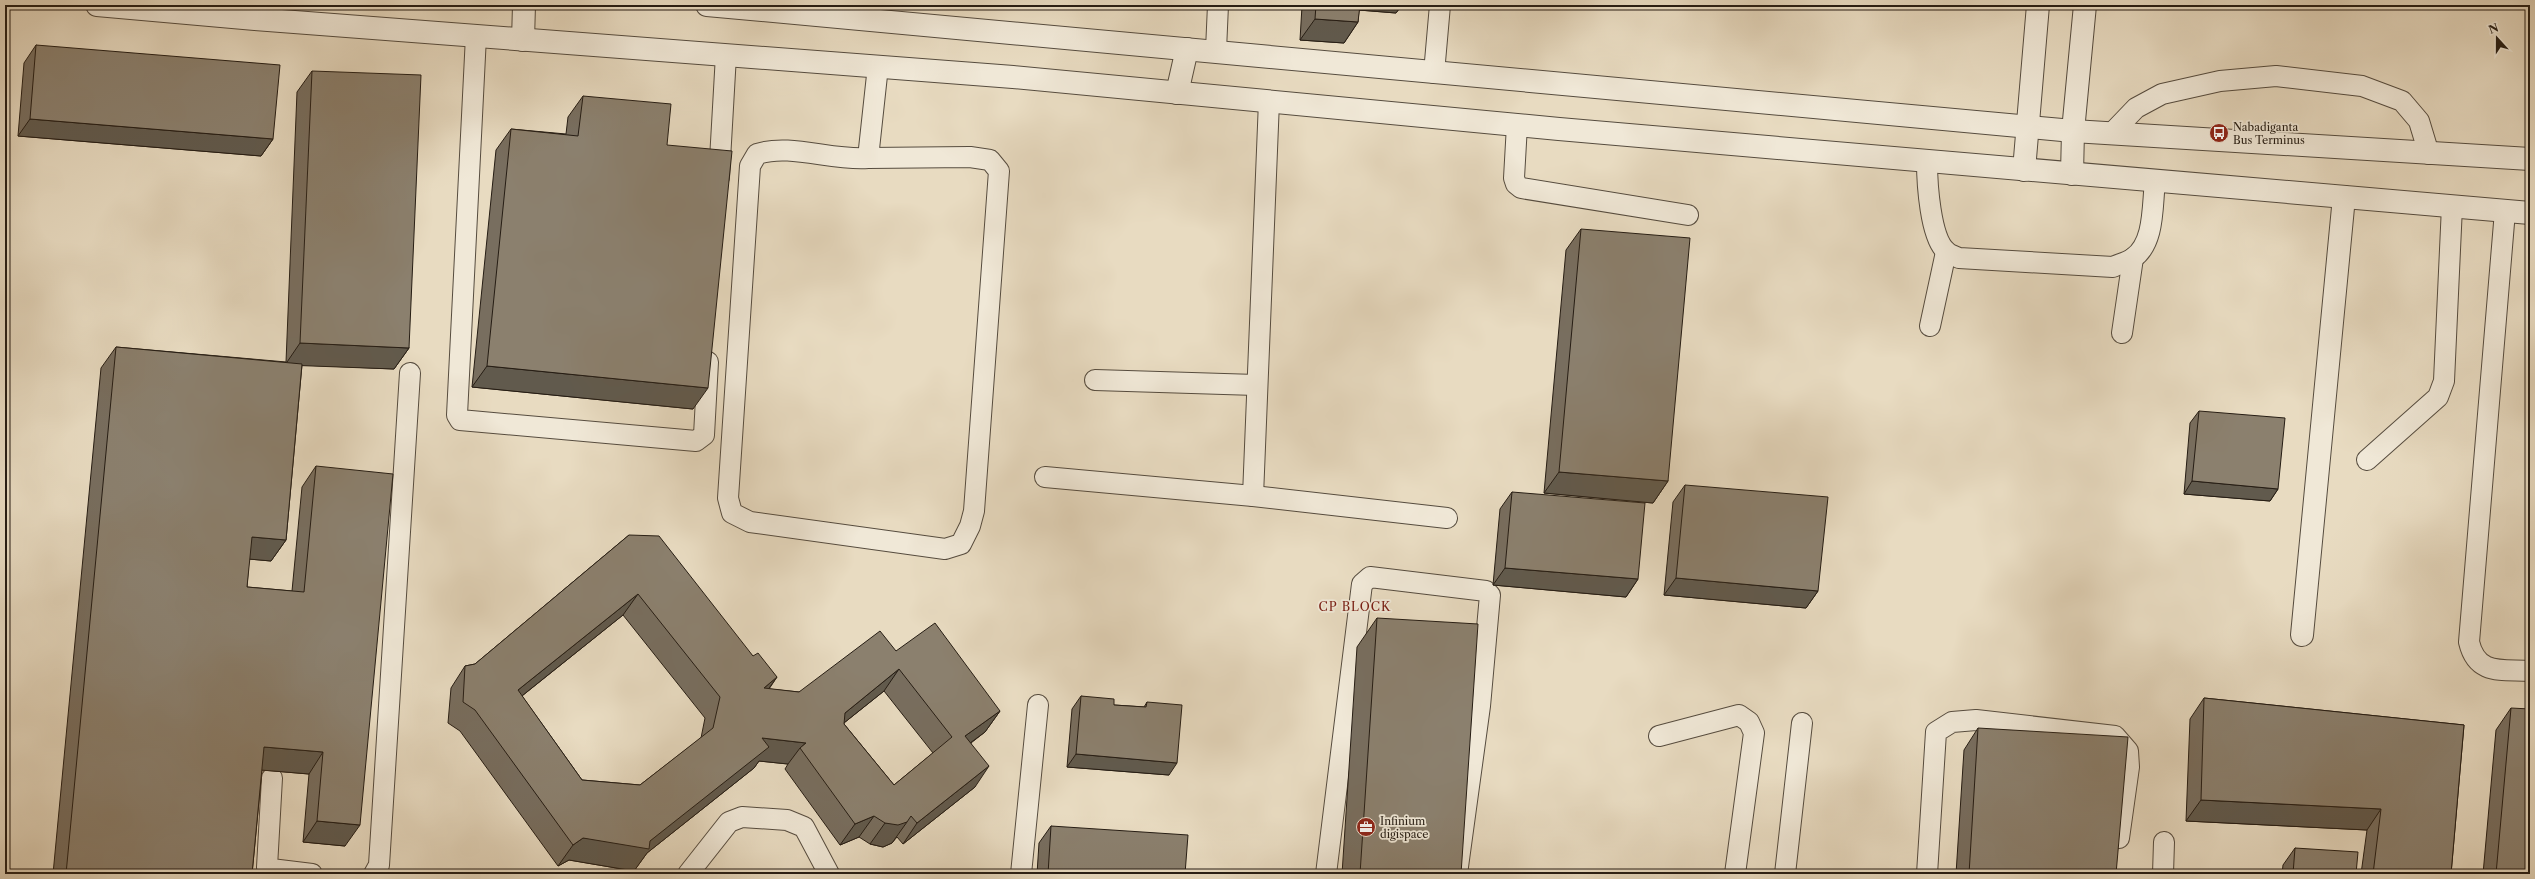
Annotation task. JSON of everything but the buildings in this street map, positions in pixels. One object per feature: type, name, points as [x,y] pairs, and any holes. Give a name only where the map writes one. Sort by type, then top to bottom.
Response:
[{"type":"street","points":[[97,5],[523,40],[878,66],[2155,182],[2530,213]]},
{"type":"street","points":[[523,40],[524,5]]},
{"type":"street","points":[[707,5],[1187,49],[1216,50],[1434,73],[2073,131],[2530,159]]},
{"type":"street","points":[[2024,170],[2038,5]]},
{"type":"street","points":[[2072,174],[2073,131],[2085,5]]},
{"type":"street","points":[[1177,93],[1187,49]]},
{"type":"street","points":[[2302,635],[2344,197]]},
{"type":"lane","points":[[1216,50],[1218,5]]},
{"type":"lane","points":[[1434,73],[1440,5]]},
{"type":"lane","points":[[476,36],[458,407],[460,420],[696,441],[704,435],[709,340]]},
{"type":"lane","points":[[717,199],[726,55]]},
{"type":"lane","points":[[868,158],[878,66]]},
{"type":"lane","points":[[2112,133],[2136,108],[2162,94],[2220,81],[2276,76],[2362,86],[2402,100],[2419,121],[2429,154]]},
{"type":"lane","points":[[1253,496],[1256,384],[1269,101]]},
{"type":"lane","points":[[1518,124],[1514,178],[1516,184],[1522,188],[1688,215]]},
{"type":"lane","points":[[771,150],[849,160],[868,158],[970,156],[990,160],[999,171],[974,511],[970,526],[961,544],[945,549],[750,522],[732,513],[728,498],[750,166],[757,154],[771,150]]},
{"type":"lane","points":[[1927,161],[1929,208],[1946,252],[1930,326]]},
{"type":"lane","points":[[1946,252],[1959,258],[2113,267],[2133,258],[2145,246],[2149,232],[2155,182]]},
{"type":"lane","points":[[2367,460],[2438,397],[2444,381],[2452,206]]},
{"type":"lane","points":[[2505,210],[2469,642],[2473,657],[2487,668],[2530,671]]},
{"type":"lane","points":[[2122,333],[2133,258]]},
{"type":"lane","points":[[374,874],[379,865],[410,374]]},
{"type":"lane","points":[[1095,380],[1256,384]]},
{"type":"lane","points":[[1045,477],[1253,496],[1447,518]]},
{"type":"lane","points":[[1326,874],[1362,584],[1370,577],[1486,591],[1490,595],[1480,706],[1457,874]]},
{"type":"lane","points":[[1021,874],[1038,705]]},
{"type":"lane","points":[[1659,736],[1739,716],[1749,722],[1754,733],[1735,874]]},
{"type":"lane","points":[[1928,874],[1936,732],[1952,722],[1976,720],[2115,736],[2128,751],[2129,767],[2119,838]]},
{"type":"lane","points":[[1785,874],[1802,723]]},
{"type":"lane","points":[[272,778],[267,867],[271,870],[312,874]]},
{"type":"lane","points":[[688,874],[729,822],[742,817],[787,820],[804,827],[829,874]]},
{"type":"lane","points":[[2163,874],[2164,842]]},
{"type":"place","name":"Nabadiganta Bus Terminus","points":[[2219,133]]},
{"type":"place","name":"Infinium digispace","points":[[1366,827]]},
{"type":"district","name":"CP BLOCK","points":[[1355,607]]}]
